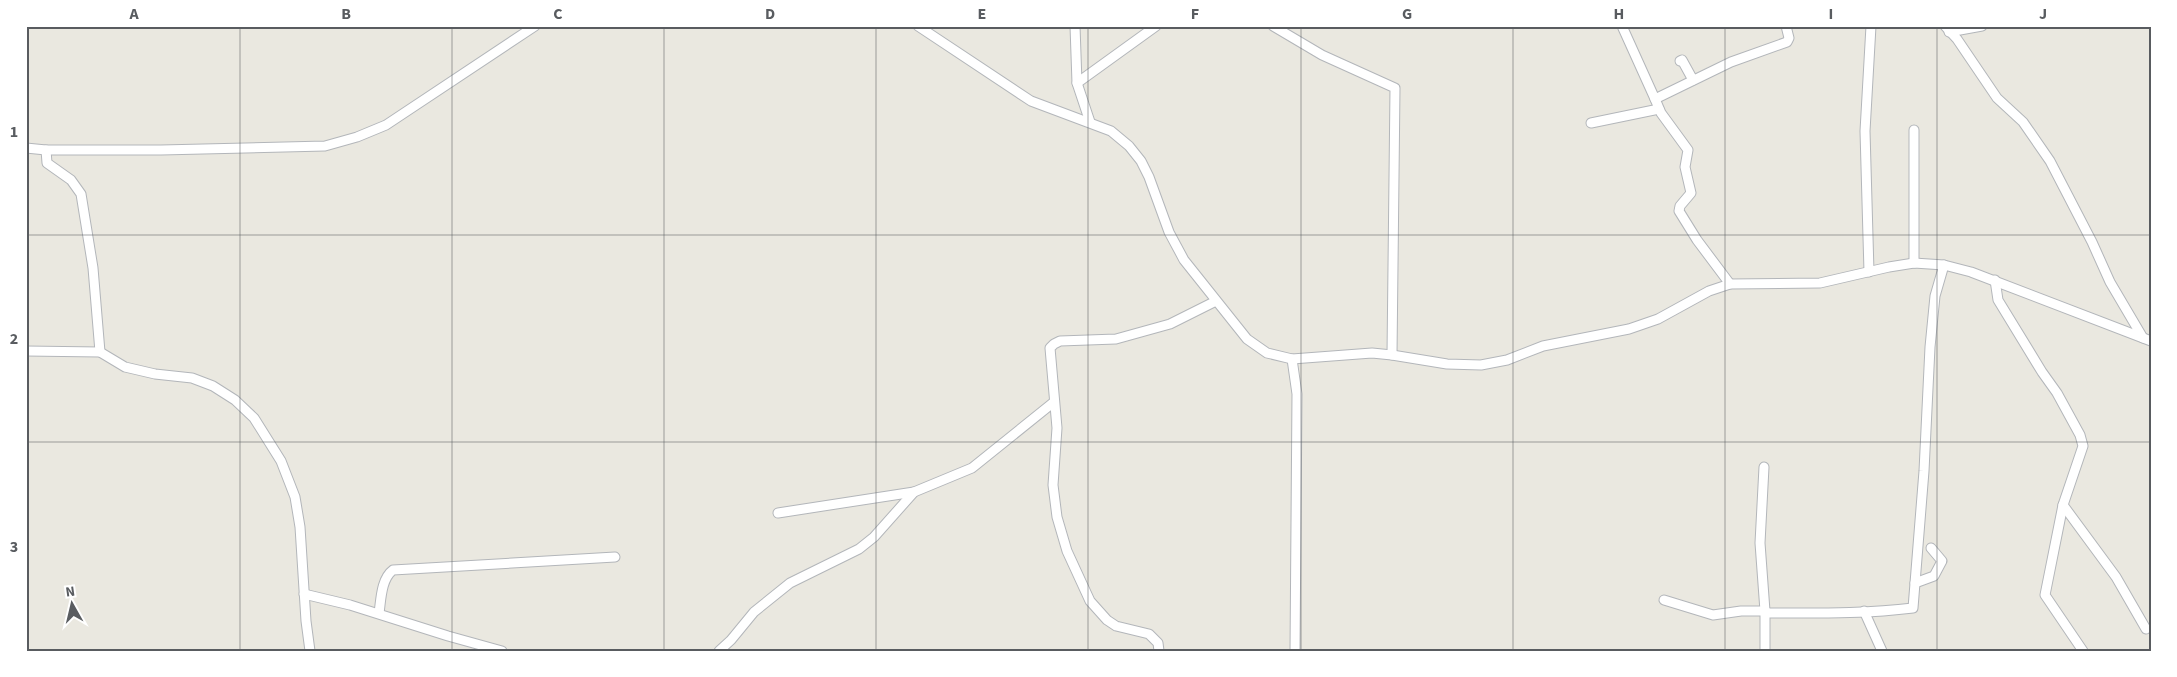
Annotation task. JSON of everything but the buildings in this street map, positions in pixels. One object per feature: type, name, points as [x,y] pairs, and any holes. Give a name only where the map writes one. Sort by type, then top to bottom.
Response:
[{"type":"street","points":[[26,148],[46,150],[325,146],[357,137],[386,124],[535,26]]},
{"type":"street","points":[[918,26],[1031,101],[1112,131],[1130,146],[1141,161],[1149,177],[1169,232],[1184,260],[1247,339],[1267,353],[1292,359],[1372,353],[1392,354],[1447,364],[1481,365],[1507,360],[1543,346],[1629,329],[1658,318],[1709,291],[1730,284],[1820,283],[1914,263],[1944,265],[1996,280],[2147,340]]},
{"type":"street","points":[[1075,26],[1077,83],[1090,122]]},
{"type":"street","points":[[1077,83],[1156,26]]},
{"type":"street","points":[[1273,26],[1322,55],[1395,88],[1392,354]]},
{"type":"street","points":[[1622,26],[1659,109],[1688,150],[1685,167],[1691,193],[1680,206],[1679,211],[1697,240],[1730,284]]},
{"type":"street","points":[[1655,99],[1731,62],[1787,42],[1789,38],[1786,26]]},
{"type":"street","points":[[1870,272],[1864,130],[1871,26]]},
{"type":"street","points":[[1947,29],[1982,26]]},
{"type":"street","points":[[1947,29],[1957,40],[1997,98],[2022,122],[2050,161],[2092,242],[2110,282],[2147,340]]},
{"type":"street","points":[[1680,61],[1682,60],[1693,80]]},
{"type":"street","points":[[1591,123],[1659,109]]},
{"type":"street","points":[[1914,130],[1914,263]]},
{"type":"street","points":[[46,150],[48,163],[71,180],[81,194],[94,268],[100,352]]},
{"type":"street","points":[[1664,600],[1713,615],[1741,611],[1765,611],[1769,613],[1913,608],[1924,471],[1930,347],[1935,296],[1944,265]]},
{"type":"street","points":[[1996,280],[1998,300],[2057,393],[2084,446],[2063,505],[2045,595],[2083,651]]},
{"type":"street","points":[[1159,651],[1155,638],[1150,634],[1116,626],[1107,620],[1090,601],[1067,551],[1057,517],[1053,485],[1057,428],[1050,348],[1060,341],[1116,339],[1170,324],[1216,301]]},
{"type":"street","points":[[26,351],[100,352],[125,368],[155,374],[192,378],[213,386],[235,400],[254,418],[281,461],[295,497],[301,536],[304,594],[310,651]]},
{"type":"street","points":[[1292,359],[1297,394],[1295,651]]},
{"type":"street","points":[[778,513],[914,492],[972,468],[1054,402]]},
{"type":"street","points":[[1764,467],[1760,543],[1765,611],[1765,651]]},
{"type":"street","points":[[719,651],[731,640],[754,612],[790,584],[859,549],[874,537],[914,492]]},
{"type":"street","points":[[2063,505],[2116,577],[2146,629]]},
{"type":"street","points":[[1915,584],[1934,576],[1942,561],[1931,548]]},
{"type":"street","points":[[379,613],[385,580],[393,570],[615,557]]},
{"type":"street","points":[[304,594],[379,613],[448,636],[502,651]]},
{"type":"street","points":[[1864,611],[1882,651]]}]
